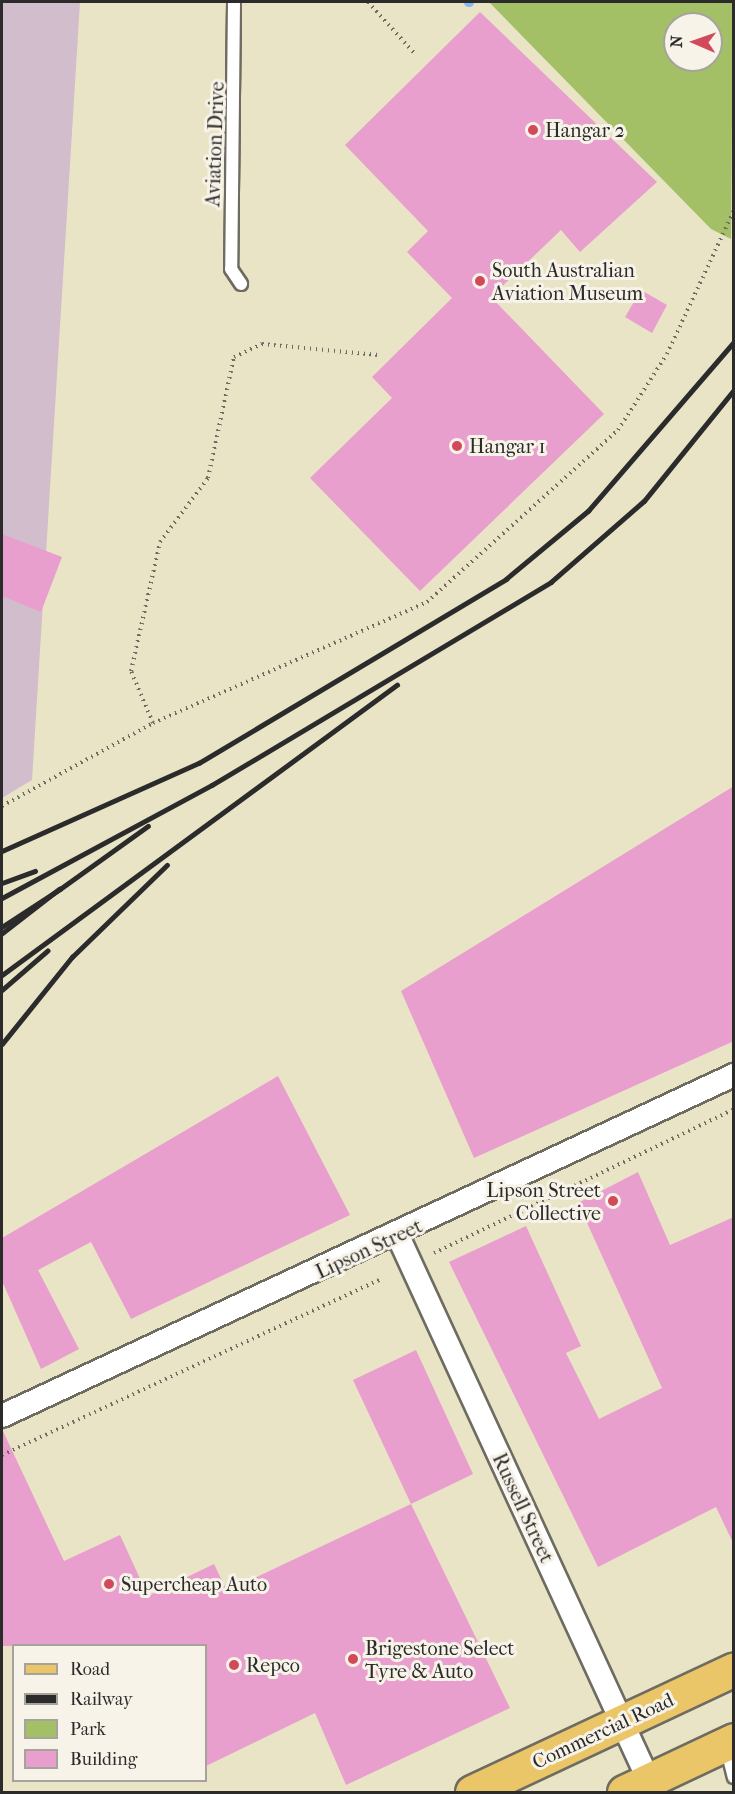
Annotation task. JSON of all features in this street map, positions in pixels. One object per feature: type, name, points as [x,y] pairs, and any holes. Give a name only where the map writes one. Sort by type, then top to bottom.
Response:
[{"type":"main road","name":"Commercial Road","points":[[472,1792],[734,1669]]},
{"type":"main road","points":[[637,1787],[731,1744]]},
{"type":"street","name":"Lipson Street","points":[[2,1416],[398,1236],[734,1075]]},
{"type":"street","name":"Russell Street","points":[[398,1236],[622,1721],[637,1787]]},
{"type":"lane","name":"Aviation Drive","points":[[234,2],[231,270],[242,284]]},
{"type":"lane","points":[[731,1744],[734,1776]]},
{"type":"path","points":[[368,2],[415,54]]},
{"type":"path","points":[[2,806],[153,723],[427,602],[505,537],[618,430],[667,354],[734,210]]},
{"type":"path","points":[[153,723],[131,671],[160,542],[208,478],[234,357],[262,344],[378,355]]},
{"type":"path","points":[[432,1254],[734,1109]]},
{"type":"path","points":[[2,1455],[379,1280]]},
{"type":"shaded area","points":[[2,2],[80,2],[32,780],[2,798]]},
{"type":"green space","points":[[489,2],[733,2],[731,239],[711,229]]},
{"type":"building","points":[[480,12],[657,182],[580,252],[561,230],[491,297],[604,414],[420,591],[310,478],[392,398],[372,377],[452,298],[407,252],[428,231],[345,145]]},
{"type":"building","points":[[641,290],[667,305],[652,333],[625,317]]},
{"type":"building","points":[[2,534],[62,557],[41,612],[2,596]]},
{"type":"building","points":[[734,786],[734,1041],[474,1158],[401,991]]},
{"type":"building","points":[[278,1076],[350,1215],[131,1319],[91,1242],[38,1270],[79,1349],[41,1369],[2,1281],[2,1238]]},
{"type":"building","points":[[638,1172],[670,1245],[734,1217],[734,1545],[716,1507],[598,1567],[449,1262],[526,1226],[581,1346],[566,1353],[599,1419],[662,1388],[578,1203]]},
{"type":"building","points":[[416,1350],[473,1474],[411,1504],[353,1380]]},
{"type":"building","points":[[2,1429],[64,1561],[120,1535],[148,1596],[214,1564],[227,1591],[411,1504],[510,1708],[346,1785],[315,1713],[207,1766],[207,1644],[12,1644],[12,1646],[2,1646]]},
{"type":"railway","points":[[2,851],[199,763],[506,579],[588,511],[734,342]]},
{"type":"railway","points":[[2,898],[212,785],[551,582],[644,501],[734,390]]},
{"type":"railway","points":[[2,975],[397,685]]},
{"type":"railway","points":[[60,889],[148,826]]},
{"type":"railway","points":[[2,1044],[72,957],[167,865]]},
{"type":"railway","points":[[2,883],[35,871]]},
{"type":"railway","points":[[2,927],[60,889],[2,934]]},
{"type":"railway","points":[[2,990],[47,951]]},
{"type":"place","name":"Hangar 2","points":[[533,130]]},
{"type":"place","name":"South Australian Aviation Museum","points":[[480,281]]},
{"type":"place","name":"Hangar 1","points":[[457,446]]},
{"type":"place","name":"Lipson Street Collective","points":[[613,1201]]},
{"type":"place","name":"Supercheap Auto","points":[[109,1584]]},
{"type":"place","name":"Brigestone Select Tyre & Auto","points":[[353,1659]]},
{"type":"place","name":"Repco","points":[[234,1665]]}]
